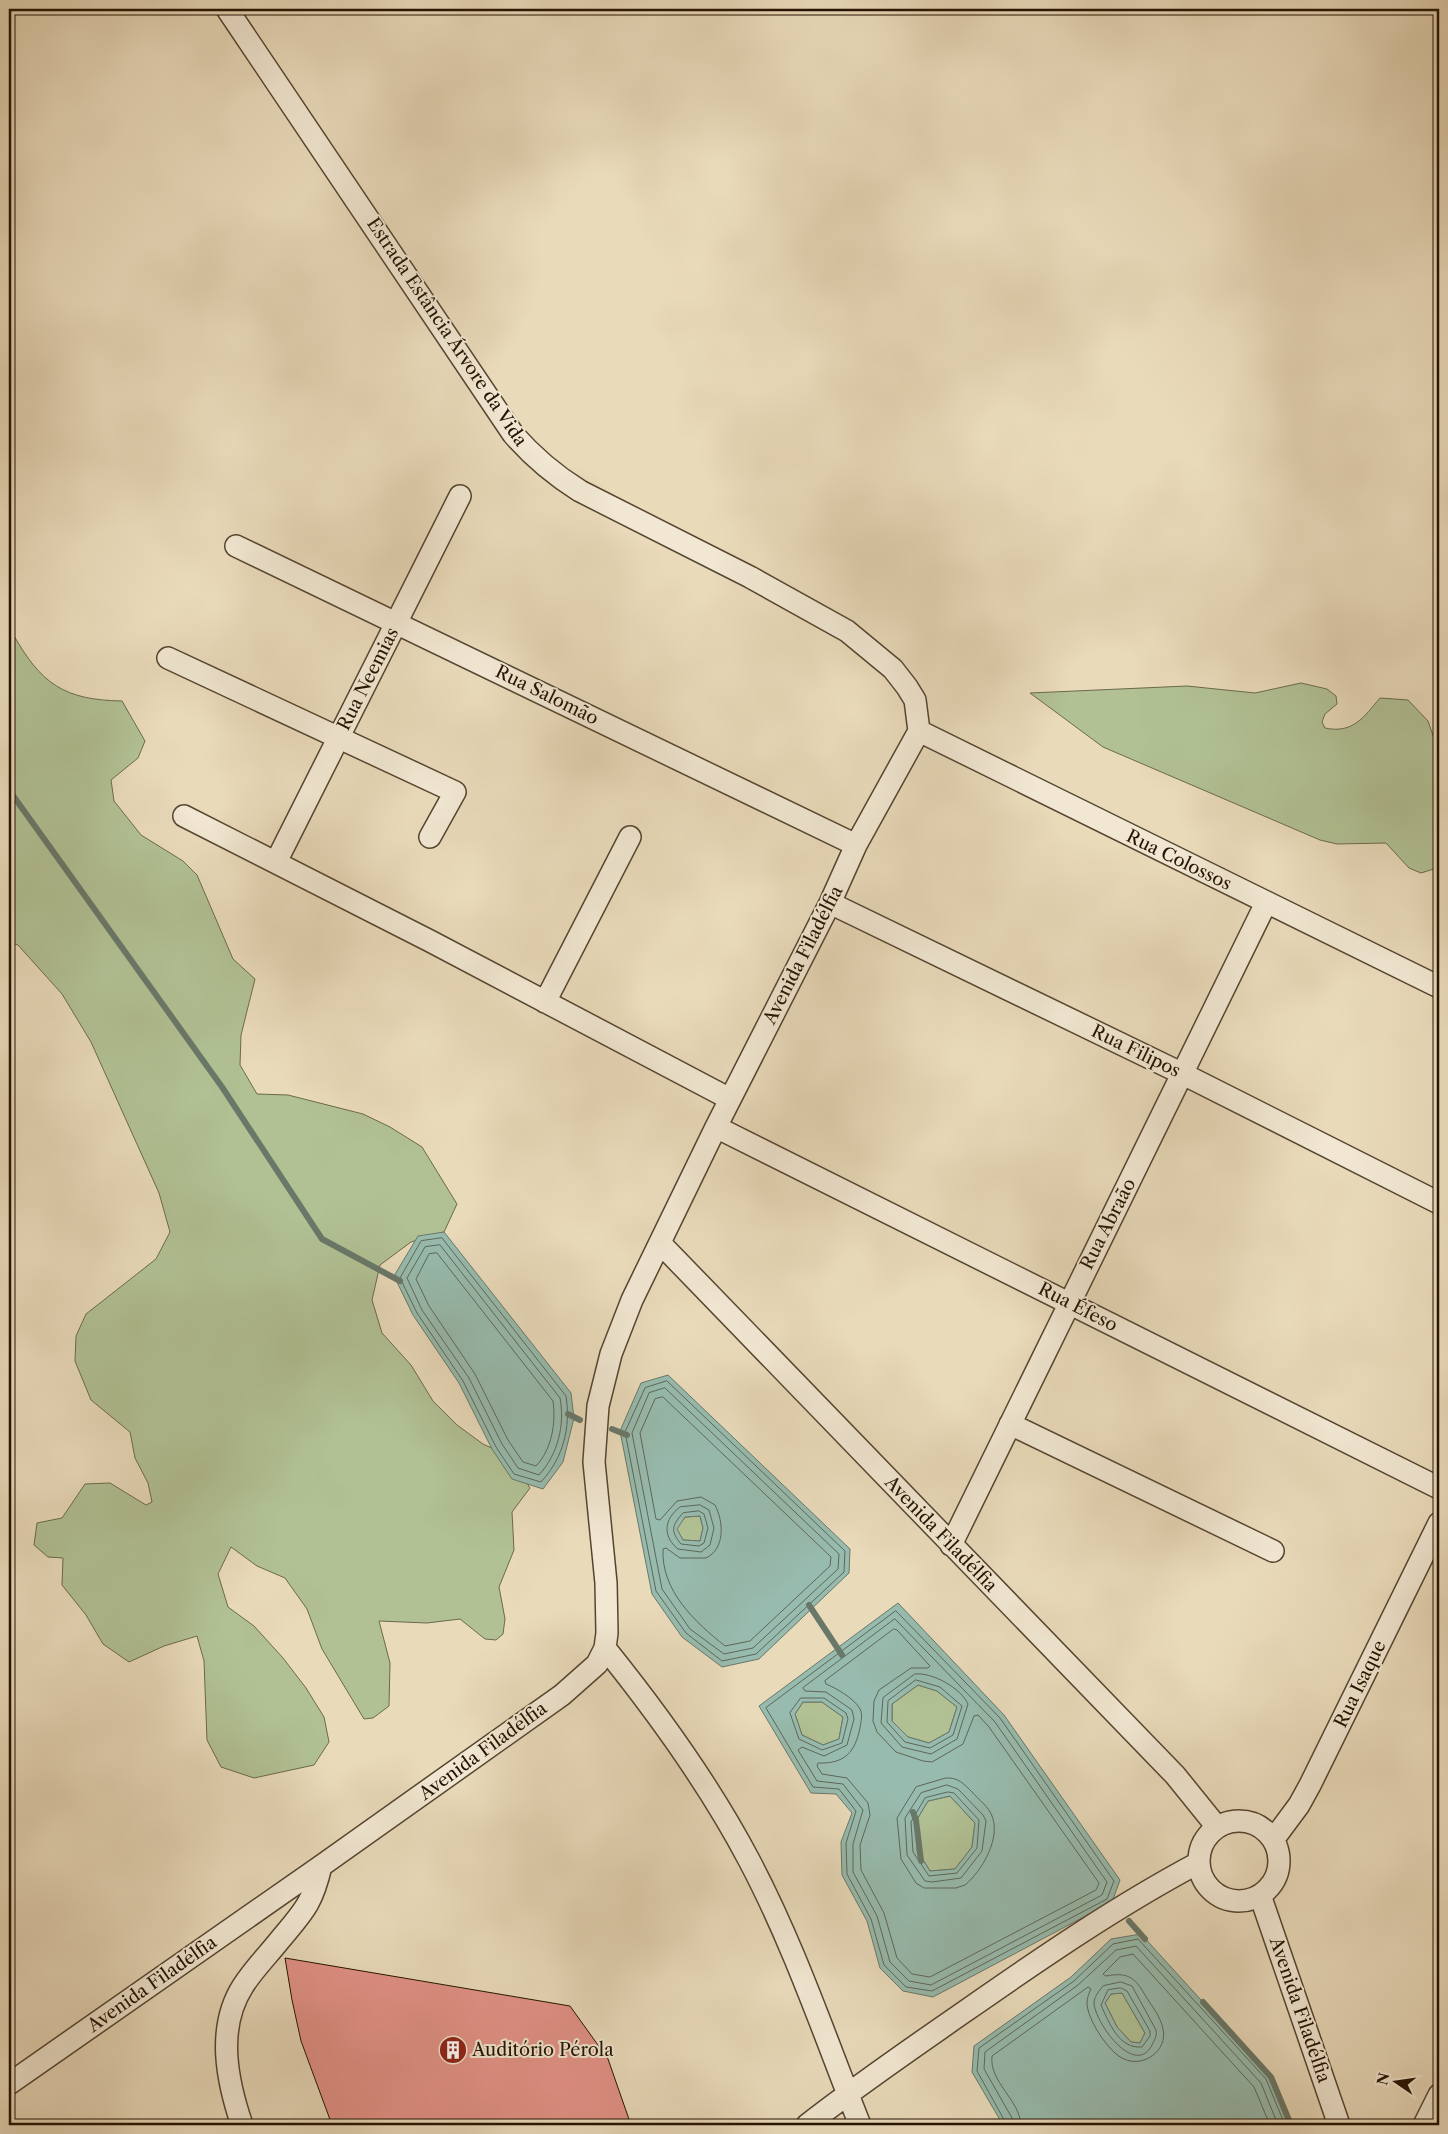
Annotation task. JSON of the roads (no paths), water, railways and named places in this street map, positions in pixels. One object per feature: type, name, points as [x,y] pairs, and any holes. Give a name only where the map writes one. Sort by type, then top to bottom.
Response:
[{"type":"street","name":"Estrada Estância Árvore da Vida","points":[[227,9],[513,434],[532,456],[555,475],[580,490],[821,615],[847,631],[893,669],[915,700],[919,731]]},
{"type":"street","name":"Rua Neemias","points":[[276,862],[460,496]]},
{"type":"street","name":"Rua Salomão","points":[[236,546],[856,845]]},
{"type":"street","points":[[168,658],[455,792],[430,837]]},
{"type":"street","name":"Avenida Filadélfia","points":[[9,2084],[562,1695],[597,1664],[605,1648],[608,1606],[594,1462],[598,1406],[611,1354],[632,1300],[716,1127],[830,903],[856,845],[919,731]]},
{"type":"street","name":"Rua Colossos","points":[[919,731],[1439,987]]},
{"type":"street","points":[[184,816],[730,1099]]},
{"type":"street","points":[[545,1002],[630,837]]},
{"type":"street","name":"Rua Filipos","points":[[830,903],[1183,1074],[1439,1203]]},
{"type":"street","name":"Rua Abraão","points":[[952,1545],[1068,1302],[1183,1074],[1266,903]]},
{"type":"street","name":"Rua Éfeso","points":[[716,1127],[1439,1488]]},
{"type":"street","name":"Avenida Filadélfia","points":[[660,1243],[1175,1775],[1218,1827]]},
{"type":"street","points":[[1010,1424],[1273,1551]]},
{"type":"street","name":"Rua Isaque","points":[[1272,1840],[1299,1805],[1310,1785],[1439,1523]]},
{"type":"street","points":[[605,1648],[686,1755],[750,1860],[778,1919],[860,2125]]},
{"type":"street","points":[[1232,1821],[1248,1822],[1262,1828],[1272,1840],[1278,1854],[1278,1870],[1271,1884],[1260,1895],[1240,1901],[1220,1897],[1205,1882],[1198,1862],[1201,1849],[1207,1836],[1218,1827],[1232,1821]]},
{"type":"street","points":[[807,2125],[847,2093],[1012,1978],[1131,1901],[1198,1862]]},
{"type":"street","points":[[242,2125],[233,2097],[226,2055],[229,2020],[243,1987],[311,1900],[321,1866]]},
{"type":"street","name":"Avenida Filadélfia","points":[[1260,1895],[1339,2125]]},
{"type":"street","points":[[1424,2125],[1439,2095]]},
{"type":"water","points":[[444,1232],[571,1393],[574,1418],[563,1462],[543,1489],[512,1479],[492,1449],[459,1383],[413,1315],[394,1276],[418,1236]]},
{"type":"water","points":[[668,1375],[850,1549],[849,1573],[759,1659],[722,1667],[682,1637],[652,1594],[620,1431],[641,1383]],"holes":[[[700,1516],[703,1528],[700,1541],[683,1540],[677,1529],[685,1517]]]},
{"type":"water","points":[[898,1603],[1004,1715],[1120,1880],[1112,1902],[933,1997],[903,1991],[880,1968],[867,1921],[842,1875],[841,1842],[852,1813],[836,1794],[811,1793],[759,1706]],"holes":[[[918,1685],[937,1691],[957,1707],[949,1732],[929,1743],[908,1737],[892,1721],[892,1704]],[[803,1702],[822,1702],[843,1717],[839,1739],[823,1745],[802,1735],[795,1714]],[[950,1796],[975,1823],[972,1847],[955,1869],[930,1871],[917,1850],[916,1821],[928,1801]]]},
{"type":"water","points":[[1141,1934],[1271,2077],[1291,2125],[1003,2125],[972,2072],[974,2046],[1071,1977],[1111,1939]],"holes":[[[1122,1993],[1145,2033],[1140,2043],[1131,2042],[1117,2027],[1105,2003],[1111,1994]]]},
{"type":"waterway","points":[[9,790],[222,1087],[322,1239],[400,1281]]},
{"type":"waterway","points":[[568,1414],[580,1420]]},
{"type":"waterway","points":[[612,1429],[627,1435]]},
{"type":"waterway","points":[[809,1605],[842,1655]]},
{"type":"waterway","points":[[913,1812],[916,1820],[921,1861]]},
{"type":"waterway","points":[[1129,1921],[1145,1939]]},
{"type":"waterway","points":[[1203,2002],[1271,2077],[1291,2125]]},
{"type":"place","name":"Auditório Pérola","points":[[453,2050]]}]
